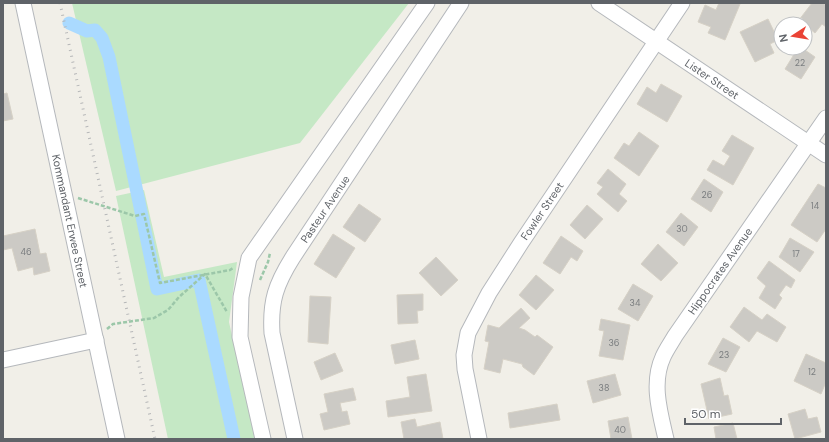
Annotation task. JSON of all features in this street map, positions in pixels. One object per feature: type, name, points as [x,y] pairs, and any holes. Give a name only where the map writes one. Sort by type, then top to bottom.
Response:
[{"type":"street","name":"Kommandant Erwee Street","points":[[23,3],[117,439]]},
{"type":"street","points":[[263,439],[240,337],[240,297],[249,258],[427,3]]},
{"type":"street","name":"Pasteur Avenue","points":[[295,439],[272,333],[271,317],[273,299],[293,257],[461,3]]},
{"type":"street","name":"Lister Street","points":[[599,3],[826,155]]},
{"type":"street","name":"Fowler Street","points":[[479,439],[465,369],[464,355],[468,333],[493,286],[682,3]]},
{"type":"street","name":"Hippocrates Avenue","points":[[666,439],[658,402],[657,377],[662,358],[675,336],[826,118]]},
{"type":"street","points":[[3,360],[96,340]]},
{"type":"path","points":[[64,193],[135,216],[144,214],[160,283],[230,270],[249,258]]},
{"type":"path","points":[[96,340],[113,324],[154,318],[168,310],[179,297],[205,274]]},
{"type":"path","points":[[205,274],[230,318]]},
{"type":"green space","points":[[72,3],[409,3],[300,143],[116,191]]},
{"type":"green space","points":[[144,190],[164,277],[237,262],[229,322],[255,439],[168,439],[116,196]]},
{"type":"building","points":[[719,3],[740,4],[725,40],[708,33],[711,27],[698,22],[705,5],[716,10]]},
{"type":"building","points":[[812,3],[823,3],[826,5],[826,27],[822,24],[815,33],[813,31],[813,16],[802,16]]},
{"type":"building","points":[[768,19],[773,30],[773,42],[770,44],[773,53],[755,62],[740,32]]},
{"type":"building","points":[[793,56],[813,56],[815,57],[801,79],[785,69]]},
{"type":"building","points":[[661,84],[682,96],[667,122],[637,104],[647,87],[656,93]]},
{"type":"building","points":[[7,93],[13,119],[3,121],[3,94]]},
{"type":"building","points":[[639,132],[659,146],[639,176],[614,158],[624,143],[629,146]]},
{"type":"building","points":[[732,135],[754,148],[733,185],[707,170],[713,160],[724,166],[730,156],[722,151]]},
{"type":"building","points":[[608,169],[626,184],[619,194],[627,201],[618,212],[597,194],[603,187],[597,183]]},
{"type":"building","points":[[704,179],[723,192],[711,212],[691,199]]},
{"type":"building","points":[[818,184],[826,188],[826,229],[817,242],[791,225]]},
{"type":"building","points":[[359,204],[381,219],[365,242],[343,227]]},
{"type":"building","points":[[587,205],[603,219],[585,239],[570,225]]},
{"type":"building","points":[[681,213],[698,227],[684,246],[666,232]]},
{"type":"building","points":[[35,229],[40,254],[46,253],[50,271],[34,275],[33,267],[18,271],[12,248],[3,250],[3,236]]},
{"type":"building","points":[[333,234],[355,248],[336,278],[314,264]]},
{"type":"building","points":[[561,236],[583,251],[577,261],[571,257],[560,274],[543,263]]},
{"type":"building","points":[[790,238],[814,252],[800,272],[779,257]]},
{"type":"building","points":[[658,244],[678,263],[661,281],[641,264]]},
{"type":"building","points":[[436,257],[458,280],[441,296],[419,273]]},
{"type":"building","points":[[769,261],[795,280],[791,288],[786,285],[779,295],[782,298],[775,309],[759,298],[766,286],[757,278]]},
{"type":"building","points":[[536,275],[554,290],[536,310],[519,295]]},
{"type":"building","points":[[633,284],[653,296],[638,321],[618,309]]},
{"type":"building","points":[[423,294],[423,310],[417,311],[418,323],[398,324],[397,295]]},
{"type":"building","points":[[310,296],[331,297],[328,344],[308,342]]},
{"type":"building","points":[[744,307],[762,320],[767,314],[786,327],[777,342],[757,331],[749,342],[730,327]]},
{"type":"building","points":[[521,308],[530,318],[519,328],[535,337],[537,335],[553,347],[534,375],[523,367],[522,364],[503,359],[500,373],[484,369],[489,342],[485,341],[488,325],[499,328]]},
{"type":"building","points":[[601,319],[630,325],[623,360],[599,356],[604,331],[599,330]]},
{"type":"building","points":[[723,338],[740,347],[726,372],[708,364]]},
{"type":"building","points":[[415,340],[419,359],[395,364],[391,345]]},
{"type":"building","points":[[335,353],[343,371],[321,380],[314,362]]},
{"type":"building","points":[[806,354],[826,363],[826,382],[821,394],[794,381]]},
{"type":"building","points":[[426,374],[432,411],[388,417],[386,401],[410,397],[407,377]]},
{"type":"building","points":[[615,374],[621,395],[593,403],[587,381]]},
{"type":"building","points":[[720,378],[724,396],[728,395],[732,414],[709,419],[701,384]]},
{"type":"building","points":[[353,388],[356,400],[340,403],[342,412],[347,411],[350,424],[324,430],[320,414],[328,412],[324,394]]},
{"type":"building","points":[[557,404],[560,420],[510,428],[508,413]]},
{"type":"building","points":[[805,409],[808,419],[817,417],[821,432],[795,439],[788,414]]},
{"type":"building","points":[[628,417],[632,439],[611,439],[608,421]]},
{"type":"building","points":[[415,419],[417,427],[440,422],[443,439],[404,439],[401,422]]},
{"type":"building","points":[[733,423],[737,439],[716,439],[714,427]]},
{"type":"waterway","points":[[69,23],[87,31],[95,30],[102,38],[109,57],[157,289],[199,280],[234,439]]},
{"type":"railway","points":[[60,3],[155,439]]}]
